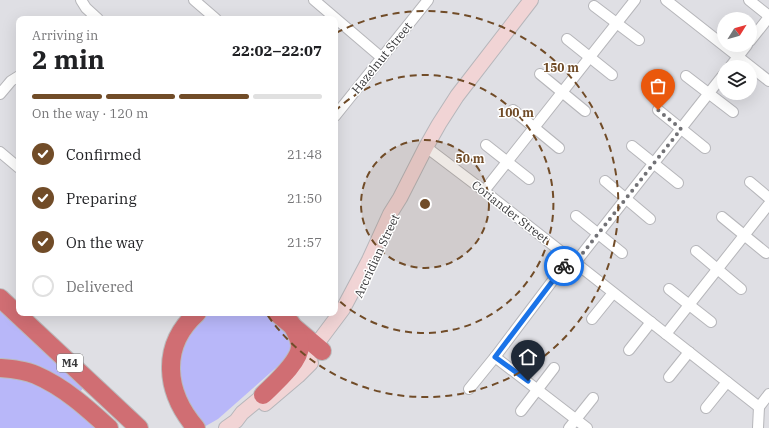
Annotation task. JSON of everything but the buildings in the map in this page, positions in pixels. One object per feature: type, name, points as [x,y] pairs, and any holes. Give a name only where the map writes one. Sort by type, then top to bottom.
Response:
[{"type":"highway","points":[[0,284],[16,299]]},
{"type":"highway","name":"M4","points":[[0,298],[16,313]]},
{"type":"highway","name":"M4","points":[[19,316],[139,428]]},
{"type":"highway","name":"M4","points":[[33,316],[153,428]]},
{"type":"highway","points":[[194,316],[179,334],[172,352],[171,371],[174,388],[179,403],[196,428]]},
{"type":"highway","points":[[284,318],[319,348]]},
{"type":"highway","points":[[263,395],[294,363],[298,355],[300,347],[298,338],[284,318]]},
{"type":"highway","points":[[0,368],[15,369],[36,374],[73,396],[109,428]]},
{"type":"street","points":[[81,0],[86,8],[95,16]]},
{"type":"street","points":[[194,0],[213,16]]},
{"type":"street","points":[[314,0],[333,16]]},
{"type":"street","name":"Hazelnut Street","points":[[338,112],[428,0]]},
{"type":"street","name":"Arcridian Street","points":[[230,425],[247,416],[269,401],[298,376],[319,348],[343,309],[369,260],[390,214],[439,124],[458,96],[531,0]]},
{"type":"street","points":[[484,191],[635,0]]},
{"type":"street","points":[[666,0],[769,81]]},
{"type":"street","points":[[749,0],[769,16],[757,32]]},
{"type":"street","points":[[594,6],[639,40]]},
{"type":"street","points":[[338,20],[382,58]]},
{"type":"street","points":[[567,39],[612,75]]},
{"type":"street","points":[[735,60],[741,52]]},
{"type":"street","points":[[540,74],[585,111]]},
{"type":"street","points":[[686,76],[733,112]]},
{"type":"street","points":[[0,94],[11,81],[16,78]]},
{"type":"street","points":[[469,389],[572,261],[598,234],[717,83]]},
{"type":"street","points":[[513,110],[559,148]]},
{"type":"street","points":[[658,110],[705,148]]},
{"type":"street","points":[[486,145],[530,180]]},
{"type":"street","points":[[632,146],[678,184]]},
{"type":"street","name":"Coriander Street","points":[[426,147],[759,407]]},
{"type":"street","points":[[0,152],[16,165]]},
{"type":"street","points":[[605,181],[650,219]]},
{"type":"street","points":[[750,182],[769,198]]},
{"type":"street","points":[[666,334],[769,204]]},
{"type":"street","points":[[576,216],[622,253]]},
{"type":"street","points":[[722,217],[766,253]]},
{"type":"street","points":[[696,252],[741,289]]},
{"type":"street","points":[[669,289],[711,322]]},
{"type":"street","points":[[592,319],[614,293]]},
{"type":"street","points":[[629,350],[651,322]]},
{"type":"street","name":"Arcridian Street","points":[[230,425],[242,413],[319,348]]},
{"type":"street","points":[[669,377],[689,352]]},
{"type":"street","points":[[495,357],[539,389],[587,428]]},
{"type":"street","points":[[521,411],[554,368]]},
{"type":"street","points":[[706,408],[726,382]]},
{"type":"street","points":[[758,428],[759,407],[768,395]]},
{"type":"street","points":[[569,428],[593,398]]},
{"type":"shaded area","points":[[0,309],[84,387],[80,392],[53,373],[33,364],[23,361],[0,360]]},
{"type":"shaded area","points":[[204,316],[271,316],[284,325],[292,346],[287,358],[218,419],[204,427],[186,401],[180,375],[181,356],[186,338]]},
{"type":"shaded area","points":[[0,375],[16,376],[52,391],[97,428],[0,428]]},
{"type":"way so far","points":[[564,266],[569,259],[575,263],[681,129],[658,110]]},
{"type":"route","points":[[528,381],[495,357],[564,266]]}]
